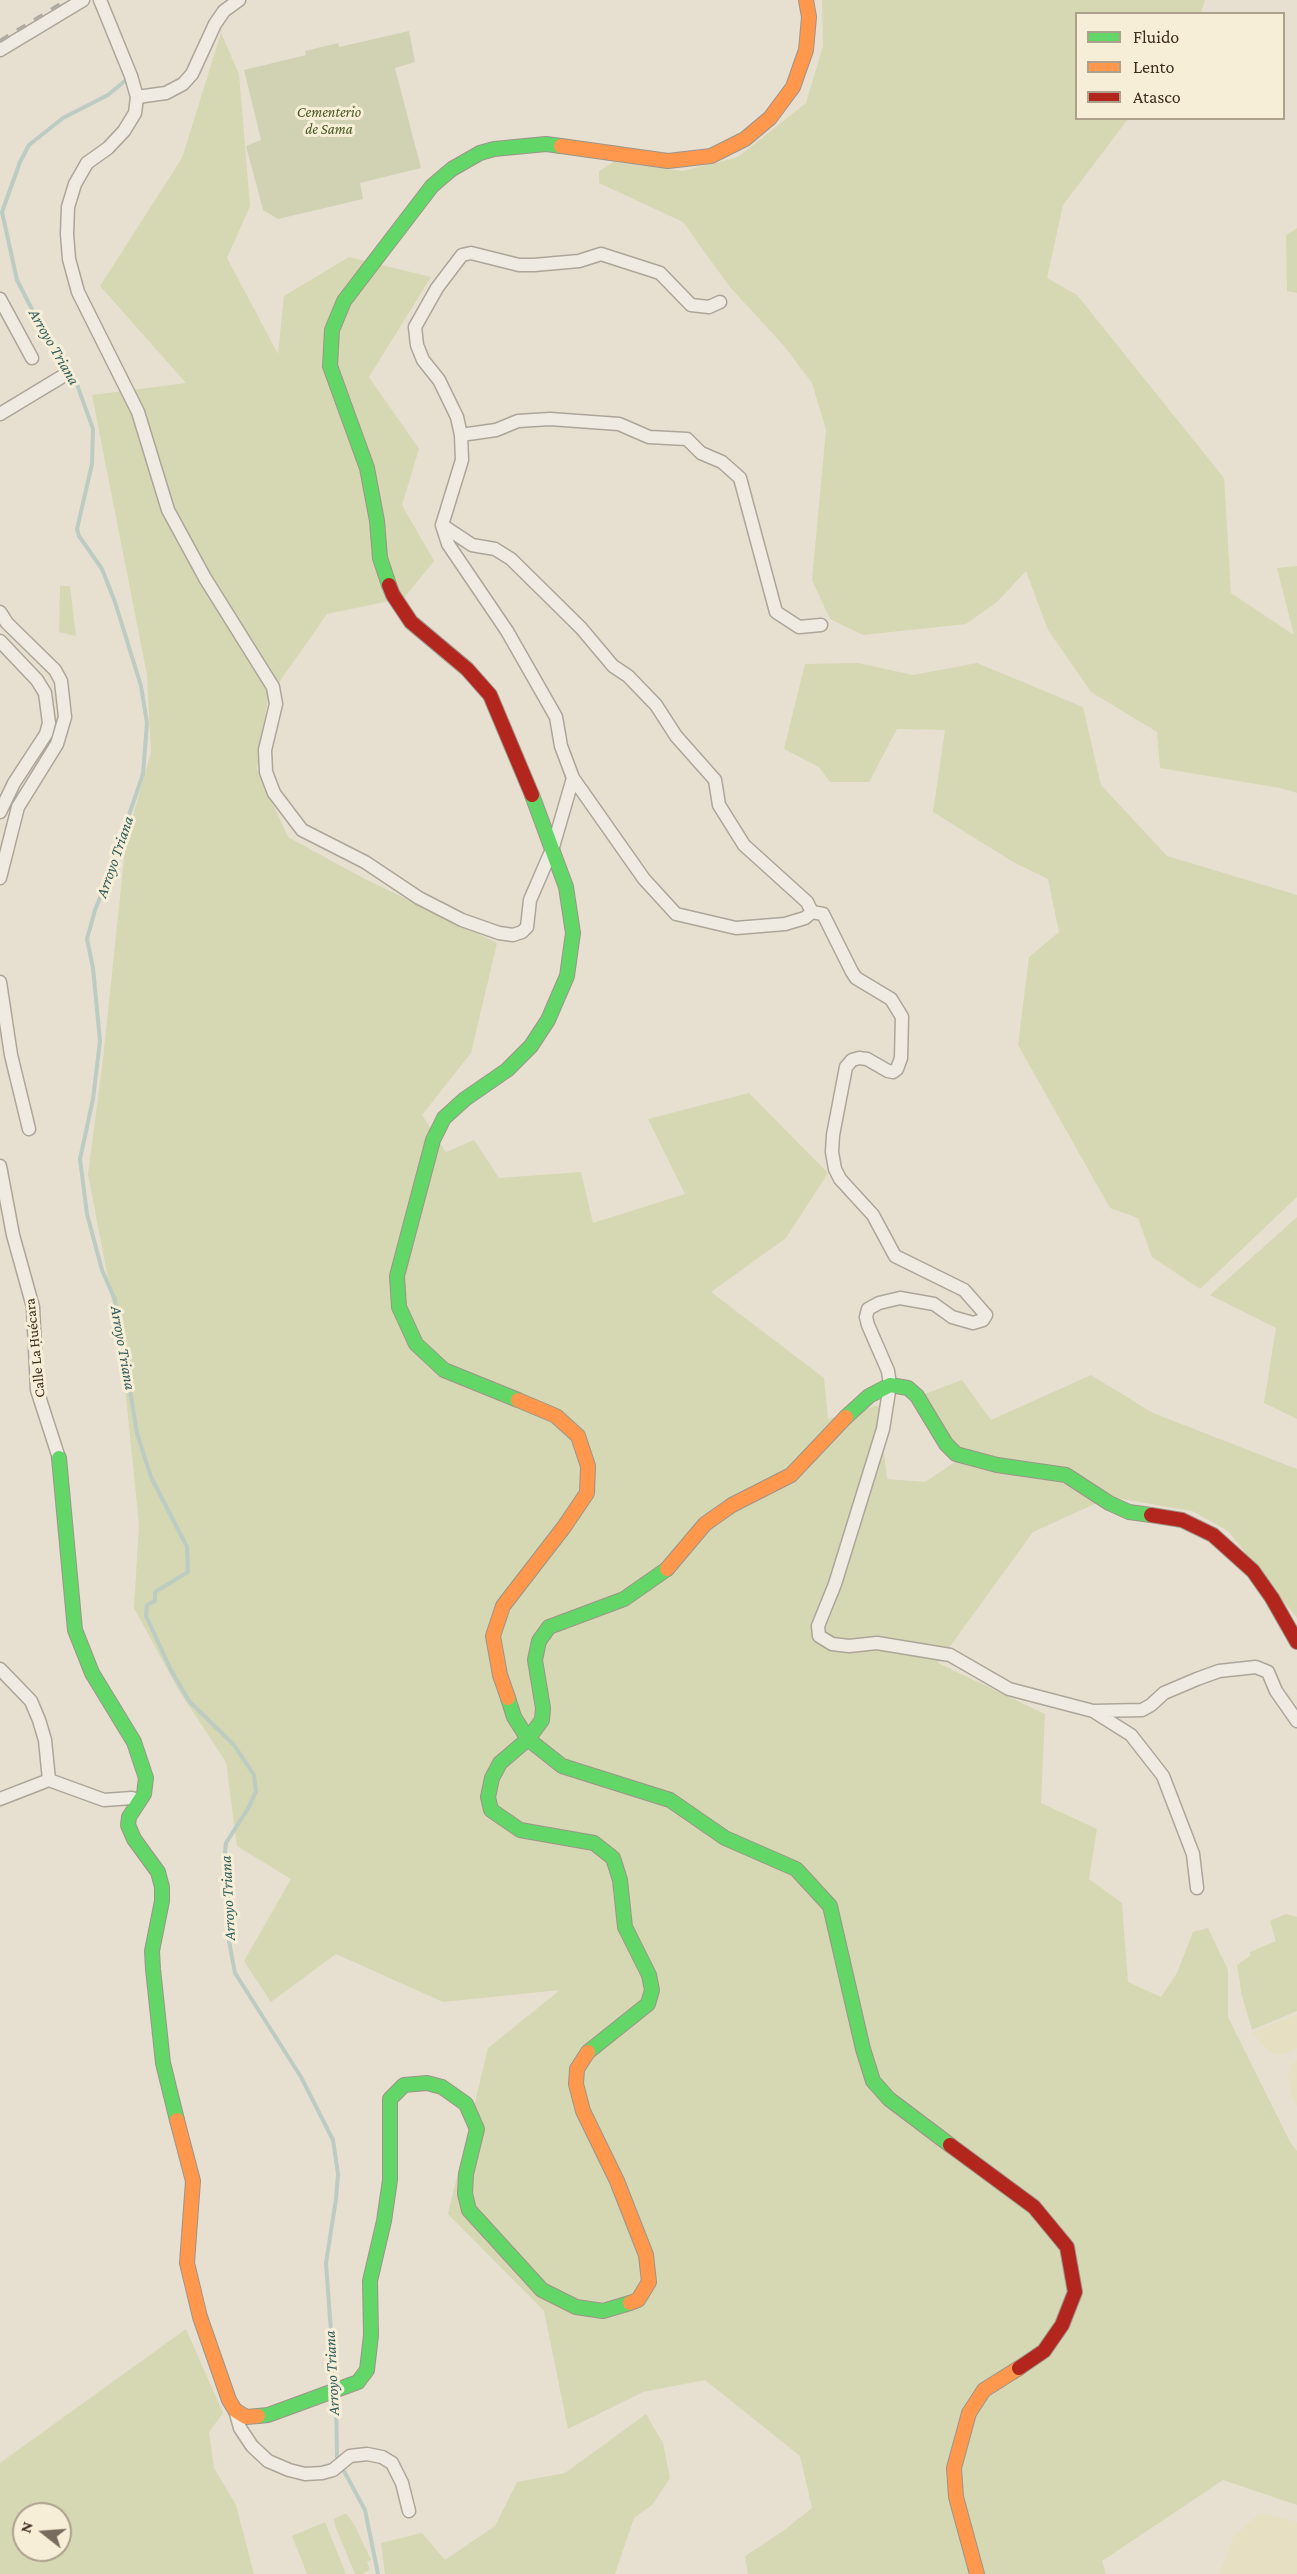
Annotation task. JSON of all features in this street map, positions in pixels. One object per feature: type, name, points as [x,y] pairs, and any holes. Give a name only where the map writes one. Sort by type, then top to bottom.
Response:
[{"type":"street","points":[[0,50],[83,0]]},
{"type":"street","points":[[137,97],[166,93],[183,84],[192,74],[215,24],[224,11],[238,0]]},
{"type":"street","points":[[806,0],[809,17],[806,50],[793,87],[770,118],[744,139],[711,156],[668,161],[546,144],[522,145],[480,153],[452,169],[432,186],[344,301],[332,330],[330,366],[367,468],[377,521],[380,558],[393,595],[411,622],[467,669],[490,695],[553,847],[566,887],[573,933],[567,976],[548,1020],[531,1046],[507,1070],[465,1099],[444,1118],[433,1140],[397,1276],[399,1307],[416,1344],[444,1370],[556,1416],[578,1436],[588,1466],[587,1493],[564,1527],[503,1606],[493,1636],[500,1675],[514,1717],[528,1738],[562,1766],[670,1800],[690,1811],[725,1838],[796,1869],[830,1906],[862,2049],[873,2081],[889,2099],[1035,2206],[1066,2247],[1075,2292],[1062,2325],[1044,2351],[984,2390],[969,2413],[954,2468],[956,2497],[977,2574]]},
{"type":"street","points":[[103,1],[137,97],[135,113],[124,131],[108,148],[87,163],[75,184],[68,207],[69,259],[78,292],[138,412],[168,510],[205,578],[273,687],[276,704],[265,750],[266,772],[274,793],[302,830],[365,862],[419,898],[462,920],[499,933],[513,935],[522,932],[527,927],[530,900],[553,847],[573,778]]},
{"type":"street","points":[[720,302],[709,307],[691,305],[660,273],[601,254],[579,261],[557,264],[519,265],[471,253],[462,255],[419,317],[415,334],[423,360],[439,380],[457,417],[461,435],[462,460],[442,525],[448,544],[507,631],[556,717],[561,746],[573,778],[644,879],[676,914],[736,928],[785,924],[805,918],[812,912]]},
{"type":"street","points":[[0,299],[32,358]]},
{"type":"street","points":[[0,414],[63,376]]},
{"type":"street","points":[[461,435],[487,429],[496,430],[518,421],[550,419],[620,424],[649,437],[687,439],[700,453],[722,462],[740,478],[776,612],[799,627],[821,625]]},
{"type":"street","points":[[442,525],[472,545],[495,549],[511,559],[564,614],[581,628],[612,666],[628,676],[656,705],[676,736],[715,780],[719,805],[744,845],[807,902],[812,912]]},
{"type":"street","points":[[0,612],[7,623],[55,670],[62,681],[65,717],[57,744],[18,807],[0,878]]},
{"type":"street","points":[[0,641],[37,680],[45,693],[48,723],[46,734],[14,783],[0,812]]},
{"type":"street","points":[[812,912],[823,914],[856,978],[891,999],[902,1017],[901,1058],[897,1069],[893,1072],[888,1071],[867,1059],[859,1058],[852,1060],[846,1067],[831,1152],[835,1169],[840,1179],[873,1215],[895,1256],[963,1290],[986,1315],[983,1320],[973,1323],[952,1317],[934,1304],[900,1298],[879,1303],[868,1310],[866,1317],[868,1325],[888,1371],[890,1385],[883,1429],[835,1584],[818,1626],[819,1636],[832,1644],[849,1646],[877,1643],[950,1655],[1009,1689],[1092,1711],[1142,1710],[1164,1693],[1197,1679],[1219,1671],[1256,1667],[1269,1672],[1276,1691],[1297,1721]]},
{"type":"street","points":[[0,982],[11,1055],[29,1129]]},
{"type":"street","name":"Calle La Ḥuécara","points":[[0,1166],[13,1235],[33,1307],[37,1390],[59,1458]]},
{"type":"street","points":[[235,2410],[246,2417],[268,2415],[358,2382],[367,2370],[370,2358],[370,2282],[384,2221],[390,2180],[390,2100],[404,2085],[427,2083],[442,2086],[466,2104],[477,2129],[466,2174],[465,2194],[469,2210],[542,2290],[576,2307],[603,2311],[638,2300],[649,2282],[646,2255],[618,2181],[583,2111],[576,2084],[577,2069],[585,2055],[634,2018],[648,2004],[652,1990],[649,1975],[625,1927],[620,1880],[613,1858],[594,1843],[520,1830],[501,1820],[491,1810],[488,1797],[492,1778],[501,1763],[528,1738],[542,1720],[543,1707],[535,1660],[539,1641],[549,1627],[624,1599],[662,1574],[705,1524],[732,1505],[791,1475],[848,1415],[869,1396],[890,1385],[908,1388],[917,1396],[946,1444],[956,1454],[996,1465],[1066,1475],[1109,1503],[1129,1512],[1182,1520],[1213,1535],[1253,1571],[1272,1598],[1297,1642]]},
{"type":"street","points":[[59,1458],[75,1630],[92,1673],[134,1742],[146,1778],[144,1794],[129,1817],[128,1825],[134,1839],[158,1872],[162,1887],[161,1910],[152,1951],[158,2032],[163,2063],[193,2181],[187,2263],[200,2317],[240,2428],[252,2446],[268,2461],[305,2474],[322,2474],[333,2470],[346,2458],[367,2454],[382,2457],[392,2463],[402,2483],[409,2511]]},
{"type":"street","points":[[0,1669],[31,1701],[45,1740],[49,1780]]},
{"type":"street","points":[[1092,1711],[1131,1735],[1163,1776],[1193,1854],[1197,1888]]},
{"type":"street","points":[[0,1799],[49,1780],[104,1800],[132,1798],[139,1801]]},
{"type":"shaded area","points":[[1297,2014],[1297,2048],[1284,2054],[1275,2055],[1268,2051],[1252,2032]]},
{"type":"shaded area","points":[[1297,2059],[1297,2107],[1291,2094],[1288,2076],[1291,2065]]},
{"type":"shaded area","points":[[1260,2513],[1297,2522],[1297,2574],[1219,2574],[1234,2536]]},
{"type":"green space","points":[[822,0],[1205,0],[1201,12],[1075,12],[1075,120],[1127,120],[1063,205],[1047,278],[1077,295],[1224,478],[1231,593],[1294,635],[1277,568],[1297,566],[1297,793],[1280,788],[1160,768],[1157,732],[1091,692],[1048,630],[1026,571],[997,602],[966,624],[863,635],[830,619],[812,580],[826,430],[812,383],[784,346],[729,286],[683,222],[599,183],[599,171],[614,162],[683,171],[738,157],[806,103],[823,46]]},
{"type":"green space","name":"Cementerio de Sama","points":[[409,31],[415,62],[395,68],[421,168],[360,183],[363,199],[278,219],[263,210],[246,146],[261,140],[244,70],[306,55],[305,51],[338,43],[339,47]]},
{"type":"green space","points":[[221,33],[239,74],[250,206],[227,258],[278,354],[284,296],[349,257],[431,277],[369,377],[419,449],[402,505],[434,561],[404,598],[327,614],[268,698],[257,769],[288,837],[363,878],[497,943],[471,1053],[422,1115],[446,1152],[474,1140],[499,1178],[581,1172],[593,1223],[685,1194],[648,1119],[749,1093],[828,1173],[786,1238],[711,1292],[824,1378],[828,1419],[879,1405],[887,1479],[925,1482],[955,1462],[922,1395],[962,1380],[991,1420],[1091,1375],[1153,1413],[1297,1469],[1297,1618],[1228,1531],[1192,1511],[1110,1497],[1033,1532],[938,1663],[1045,1714],[1041,1803],[1097,1829],[1089,1879],[1122,1903],[1128,1982],[1161,1997],[1177,1973],[1193,1932],[1208,1928],[1228,1970],[1228,2017],[1290,2142],[1297,2151],[1297,2505],[1223,2480],[1102,2561],[1106,2574],[748,2574],[745,2556],[783,2531],[812,2508],[800,2456],[705,2380],[643,2392],[568,2429],[544,2311],[448,2214],[488,2048],[560,1990],[443,2002],[336,1954],[271,2002],[244,1961],[291,1879],[237,1846],[226,1762],[178,1689],[134,1608],[139,1525],[121,1347],[88,1174],[103,1059],[126,840],[151,752],[147,675],[92,395],[186,383],[100,286],[182,158]]},
{"type":"green space","points":[[1297,228],[1297,293],[1287,291],[1286,235]]},
{"type":"green space","points":[[60,586],[70,586],[76,636],[59,632]]},
{"type":"green space","points":[[858,663],[913,675],[977,663],[1083,707],[1101,785],[1167,856],[1297,895],[1297,1197],[1200,1289],[1152,1257],[1138,1218],[1110,1208],[1018,1045],[1029,957],[1059,932],[1048,879],[1013,862],[933,812],[945,730],[897,729],[869,782],[830,782],[819,767],[784,749],[805,664]]},
{"type":"green space","points":[[1297,1217],[1297,1419],[1264,1403],[1276,1328],[1210,1295]]},
{"type":"green space","points":[[1286,1914],[1297,1917],[1297,2011],[1252,2030],[1242,1996],[1237,1965],[1250,1956],[1250,1952],[1276,1941],[1270,1921]]},
{"type":"green space","points":[[186,2329],[223,2413],[209,2432],[214,2468],[236,2505],[254,2574],[0,2574],[0,2463]]},
{"type":"green space","points":[[646,2414],[663,2443],[670,2478],[652,2505],[634,2518],[615,2574],[385,2574],[381,2543],[422,2533],[445,2560],[495,2526],[517,2482],[565,2473]]},
{"type":"green space","points":[[346,2513],[355,2526],[371,2560],[367,2562],[370,2570],[362,2574],[355,2574],[335,2526],[334,2519]]},
{"type":"green space","points":[[325,2522],[346,2574],[307,2574],[292,2536]]},
{"type":"waterway","name":"Arroyo Triana","points":[[126,80],[108,95],[63,118],[29,145],[20,162],[2,212],[17,280],[42,329],[63,356],[75,379],[93,429],[92,464],[77,529],[79,536],[102,569],[115,602],[141,686],[147,723],[143,774],[87,939],[93,968],[100,1041],[93,1099],[80,1159],[87,1214],[102,1270],[115,1300],[137,1433],[151,1477],[187,1547],[188,1572],[155,1592],[155,1601],[147,1605],[146,1616],[171,1670],[189,1701],[234,1745],[254,1775],[256,1791],[249,1807],[226,1843],[224,1861],[228,1877],[229,1941],[235,1973],[301,2077],[333,2140],[338,2174],[326,2263],[335,2387]]},
{"type":"waterway","name":"Arroyo Triana","points":[[336,2397],[337,2458],[365,2510],[378,2574]]},
{"type":"railway","points":[[0,41],[67,0]]},
{"type":"traffic: fast","points":[[389,585],[380,558],[377,521],[367,468],[330,366],[332,330],[344,301],[432,186],[452,169],[480,153],[494,149],[546,144],[561,146]]},
{"type":"traffic: fast","points":[[518,1400],[444,1370],[416,1344],[399,1307],[397,1276],[433,1140],[444,1118],[465,1099],[507,1070],[531,1046],[548,1020],[567,976],[573,933],[566,887],[532,795]]},
{"type":"traffic: fast","points":[[846,1417],[869,1396],[890,1385],[908,1388],[917,1396],[946,1444],[956,1454],[997,1465],[1066,1475],[1109,1503],[1129,1512],[1151,1515]]},
{"type":"traffic: fast","points":[[59,1458],[75,1630],[92,1673],[134,1742],[146,1778],[144,1794],[129,1817],[128,1825],[134,1839],[158,1872],[162,1887],[162,1901],[152,1951],[153,1969],[163,2063],[177,2120]]},
{"type":"traffic: fast","points":[[588,2052],[648,2004],[652,1990],[649,1975],[625,1927],[620,1880],[613,1858],[594,1843],[520,1830],[491,1810],[488,1797],[492,1778],[500,1763],[528,1739],[542,1720],[543,1708],[535,1660],[539,1641],[549,1627],[624,1599],[667,1569]]},
{"type":"traffic: fast","points":[[508,1698],[514,1717],[528,1739],[562,1766],[670,1800],[725,1838],[796,1869],[830,1906],[863,2049],[873,2081],[889,2099],[950,2145]]},
{"type":"traffic: fast","points":[[258,2416],[268,2415],[358,2382],[367,2370],[371,2335],[370,2281],[384,2221],[390,2180],[390,2099],[404,2085],[427,2083],[442,2087],[466,2104],[477,2129],[466,2174],[465,2194],[469,2210],[542,2290],[576,2307],[603,2311],[630,2303]]},
{"type":"traffic: slow","points":[[561,146],[668,161],[711,156],[745,139],[770,118],[793,87],[806,50],[809,17],[806,0]]},
{"type":"traffic: slow","points":[[508,1698],[500,1675],[493,1636],[503,1606],[564,1527],[587,1493],[588,1466],[578,1436],[556,1416],[518,1400]]},
{"type":"traffic: slow","points":[[667,1569],[705,1524],[732,1505],[791,1475],[846,1417]]},
{"type":"traffic: slow","points":[[588,2052],[577,2069],[576,2084],[583,2111],[617,2181],[646,2255],[649,2282],[638,2300],[630,2303]]},
{"type":"traffic: slow","points":[[177,2120],[193,2181],[187,2263],[200,2317],[229,2400],[235,2410],[246,2417],[258,2416]]},
{"type":"traffic: slow","points":[[977,2574],[956,2497],[954,2468],[969,2413],[984,2390],[1019,2368]]},
{"type":"traffic: jam","points":[[389,585],[411,622],[467,669],[490,695],[532,795]]},
{"type":"traffic: jam","points":[[1151,1515],[1182,1520],[1213,1535],[1253,1571],[1272,1598],[1297,1642]]},
{"type":"traffic: jam","points":[[950,2145],[1034,2207],[1067,2247],[1075,2292],[1062,2325],[1044,2351],[1019,2368]]}]
